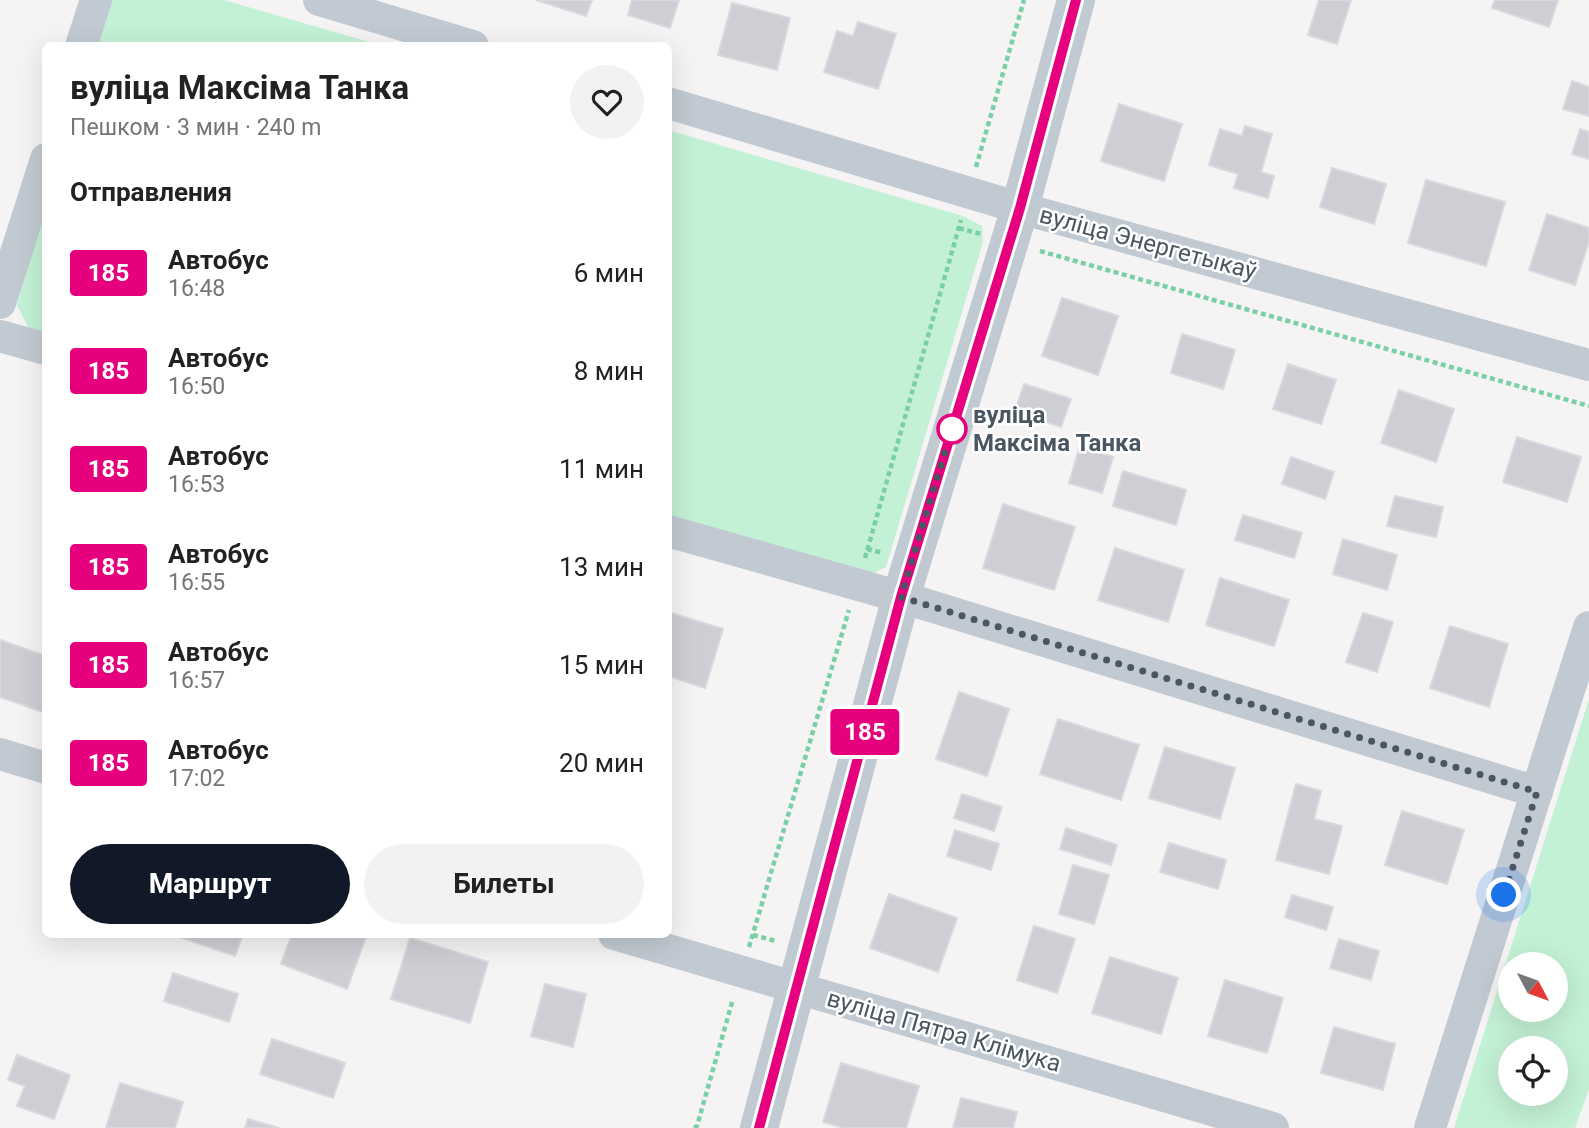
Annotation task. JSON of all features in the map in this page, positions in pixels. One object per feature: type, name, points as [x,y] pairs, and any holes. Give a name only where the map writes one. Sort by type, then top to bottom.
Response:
[{"type":"street","points":[[82,42],[96,0]]},
{"type":"street","points":[[319,0],[460,42]]},
{"type":"street","points":[[759,1128],[901,597],[1015,225],[1076,0]]},
{"type":"street","name":"вуліца Энергетыкаў","points":[[672,104],[1015,225],[1589,365]]},
{"type":"street","points":[[0,303],[42,172]]},
{"type":"street","points":[[0,336],[42,348]]},
{"type":"street","points":[[672,532],[901,597],[1537,792]]},
{"type":"street","points":[[1430,1128],[1589,626]]},
{"type":"street","points":[[0,754],[42,767]]},
{"type":"street","name":"вуліца Пятра Клімука","points":[[628,938],[1273,1128]]},
{"type":"path","points":[[958,228],[1015,225],[1589,406]]},
{"type":"green space","points":[[105,0],[224,0],[370,42],[92,42]]},
{"type":"green space","points":[[672,131],[963,216],[982,226],[983,242],[886,567],[872,574],[672,520]]},
{"type":"green space","points":[[42,216],[42,333],[29,329],[17,305]]},
{"type":"green space","points":[[1589,699],[1589,1089],[1575,1128],[1454,1128],[1498,988],[1498,1022],[1568,1022],[1568,952],[1509,952]]},
{"type":"building","points":[[536,0],[592,0],[586,16]]},
{"type":"building","points":[[632,0],[679,0],[670,28],[628,15]]},
{"type":"building","points":[[1319,0],[1351,0],[1337,44],[1308,35]]},
{"type":"building","points":[[1495,0],[1558,0],[1549,27],[1492,8]]},
{"type":"building","points":[[732,3],[790,18],[777,70],[718,55]]},
{"type":"building","points":[[858,22],[896,34],[878,89],[824,72],[837,31],[853,36]]},
{"type":"building","points":[[1572,81],[1589,87],[1589,116],[1563,109]]},
{"type":"building","points":[[1119,104],[1182,124],[1164,181],[1101,161]]},
{"type":"building","points":[[1245,126],[1272,134],[1261,172],[1274,176],[1268,198],[1234,188],[1238,174],[1209,165],[1220,129],[1242,136]]},
{"type":"building","points":[[1580,129],[1589,132],[1589,159],[1572,154]]},
{"type":"building","points":[[1332,168],[1386,184],[1374,224],[1320,207]]},
{"type":"building","points":[[1426,180],[1505,202],[1486,266],[1408,243]]},
{"type":"building","points":[[1547,214],[1589,228],[1589,241],[1575,285],[1529,270]]},
{"type":"building","points":[[1062,298],[1118,316],[1098,375],[1042,356]]},
{"type":"building","points":[[1182,334],[1235,350],[1223,389],[1171,373]]},
{"type":"building","points":[[1288,364],[1336,380],[1321,424],[1273,409]]},
{"type":"building","points":[[1024,384],[1071,399],[1061,427],[1015,411]]},
{"type":"building","points":[[1399,390],[1454,409],[1436,462],[1381,443]]},
{"type":"building","points":[[1517,437],[1581,457],[1567,502],[1503,482]]},
{"type":"building","points":[[1080,446],[1113,457],[1102,493],[1069,483]]},
{"type":"building","points":[[1291,457],[1334,472],[1325,499],[1282,484]]},
{"type":"building","points":[[1123,471],[1186,490],[1176,525],[1113,506]]},
{"type":"building","points":[[1395,496],[1443,507],[1436,537],[1387,526]]},
{"type":"building","points":[[1003,504],[1075,527],[1054,590],[983,568]]},
{"type":"building","points":[[1243,515],[1302,533],[1294,558],[1235,540]]},
{"type":"building","points":[[1343,539],[1397,555],[1387,590],[1333,574]]},
{"type":"building","points":[[1115,548],[1184,570],[1168,622],[1098,600]]},
{"type":"building","points":[[1220,578],[1289,600],[1274,646],[1206,625]]},
{"type":"building","points":[[672,613],[723,629],[705,688],[672,677]]},
{"type":"building","points":[[1363,613],[1393,622],[1377,672],[1346,662]]},
{"type":"building","points":[[1450,626],[1508,644],[1489,707],[1430,688]]},
{"type":"building","points":[[0,640],[42,655],[42,712],[0,697]]},
{"type":"building","points":[[959,692],[1009,709],[987,776],[936,759]]},
{"type":"building","points":[[1058,719],[1139,745],[1121,800],[1040,774]]},
{"type":"building","points":[[1165,747],[1235,768],[1220,819],[1149,798]]},
{"type":"building","points":[[1296,784],[1321,791],[1314,819],[1342,826],[1329,874],[1276,860]]},
{"type":"building","points":[[962,794],[1002,807],[994,831],[954,818]]},
{"type":"building","points":[[1402,811],[1464,830],[1447,884],[1385,865]]},
{"type":"building","points":[[1066,828],[1117,845],[1111,865],[1060,849]]},
{"type":"building","points":[[955,830],[999,844],[991,870],[947,856]]},
{"type":"building","points":[[1169,843],[1226,860],[1218,889],[1160,872]]},
{"type":"building","points":[[1073,865],[1109,875],[1094,924],[1059,914]]},
{"type":"building","points":[[889,894],[957,918],[938,972],[870,948]]},
{"type":"building","points":[[1292,895],[1333,907],[1326,930],[1285,917]]},
{"type":"building","points":[[1034,926],[1075,939],[1057,993],[1017,980]]},
{"type":"building","points":[[183,938],[242,938],[235,956]]},
{"type":"building","points":[[291,938],[366,938],[347,989],[281,964]]},
{"type":"building","points":[[410,938],[488,962],[470,1023],[391,999]]},
{"type":"building","points":[[1339,939],[1379,951],[1371,980],[1330,968]]},
{"type":"building","points":[[1110,957],[1178,978],[1161,1034],[1092,1013]]},
{"type":"building","points":[[173,973],[238,994],[229,1022],[164,1001]]},
{"type":"building","points":[[1225,980],[1283,998],[1267,1053],[1208,1036]]},
{"type":"building","points":[[545,984],[586,994],[573,1047],[531,1036]]},
{"type":"building","points":[[1334,1027],[1395,1044],[1383,1090],[1321,1073]]},
{"type":"building","points":[[272,1039],[345,1063],[333,1098],[260,1074]]},
{"type":"building","points":[[17,1055],[70,1075],[54,1119],[17,1106],[25,1086],[8,1080]]},
{"type":"building","points":[[841,1063],[919,1086],[906,1128],[844,1128],[823,1122]]},
{"type":"building","points":[[120,1083],[183,1102],[175,1128],[106,1128]]},
{"type":"building","points":[[961,1098],[1017,1112],[1013,1128],[953,1128]]},
{"type":"building","points":[[248,1119],[279,1128],[245,1128]]},
{"type":"bus line","name":"185","points":[[759,1128],[901,597],[1020,208],[1076,0]]},
{"type":"place","name":"вуліца Максіма Танка","points":[[952,429]]},
{"type":"route","points":[[952,429],[901,597],[1537,792],[1504,895]]}]
